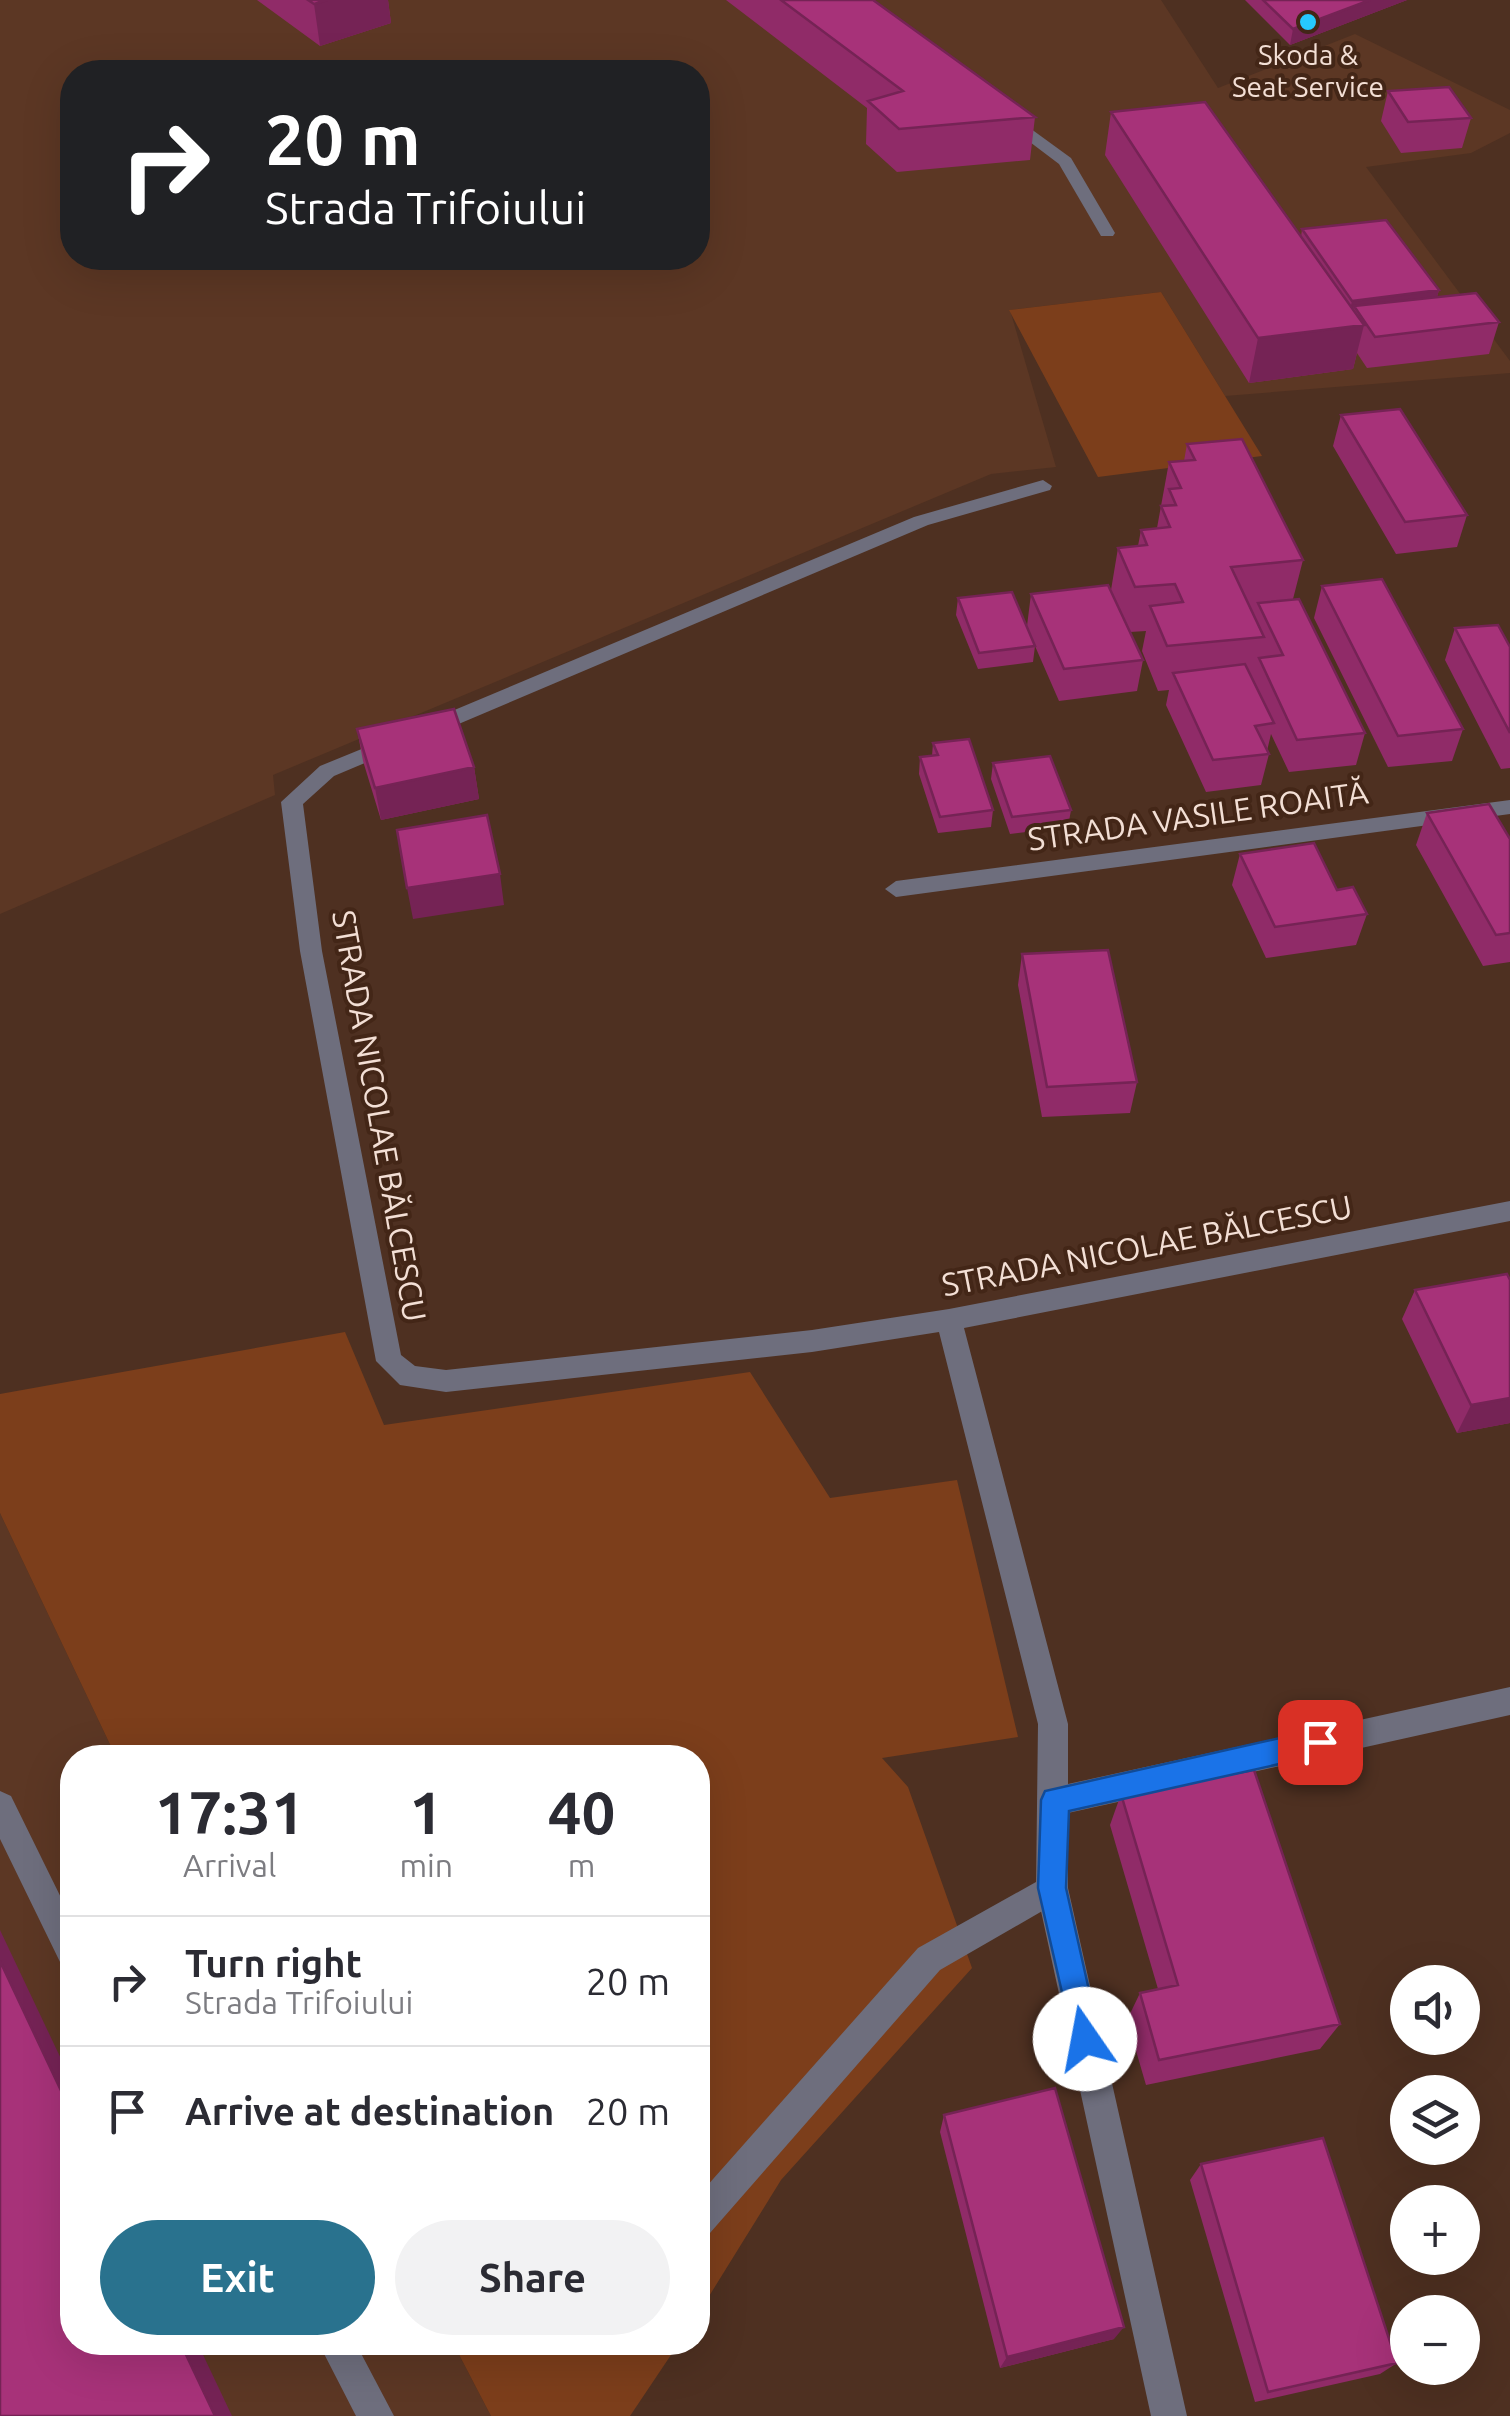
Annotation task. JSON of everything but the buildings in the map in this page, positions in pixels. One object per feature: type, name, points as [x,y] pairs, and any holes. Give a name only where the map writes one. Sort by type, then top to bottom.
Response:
[{"type":"street","points":[[988,104],[1065,161],[1107,233]]},
{"type":"street","name":"STRADA NICOLAE BĂLCESCU","points":[[1043,486],[921,521],[328,771],[292,802],[311,951],[389,1361],[409,1376],[446,1380],[812,1341],[948,1320],[1510,1211]]},
{"type":"street","name":"STRADA VASILE ROAITĂ","points":[[896,889],[1510,807]]},
{"type":"street","points":[[948,1320],[1053,1724],[1052,1888],[1169,2416]]},
{"type":"street","points":[[1055,1800],[1510,1701]]},
{"type":"street","points":[[0,1806],[60,1929]]},
{"type":"street","points":[[710,2207],[930,1959],[1052,1888]]},
{"type":"street","points":[[342,2355],[376,2416]]},
{"type":"shaded area","points":[[0,0],[1161,0],[1218,88],[1355,34],[1510,110],[1510,133],[1471,153],[1366,167],[1510,361],[1510,373],[1225,396],[1161,292],[1010,310],[1056,467],[991,474],[273,775],[275,795],[0,914]]},
{"type":"shaded area","points":[[1161,292],[1262,456],[1098,477],[1009,310]]},
{"type":"shaded area","points":[[345,1332],[384,1425],[750,1372],[830,1498],[957,1480],[1018,1737],[882,1758],[908,1787],[972,1968],[781,2180],[710,2295],[710,1745],[110,1745],[0,1513],[0,1394]]},
{"type":"shaded area","points":[[0,1513],[110,1745],[60,1745],[60,2355],[459,2355],[491,2416],[0,2416]]},
{"type":"shaded area","points":[[459,2355],[671,2355],[630,2416],[491,2416]]},
{"type":"place","name":"Skoda & Seat Service","points":[[1308,22]]},
{"type":"route","points":[[1085,2039],[1052,1888],[1055,1800],[1320,1742]]}]
